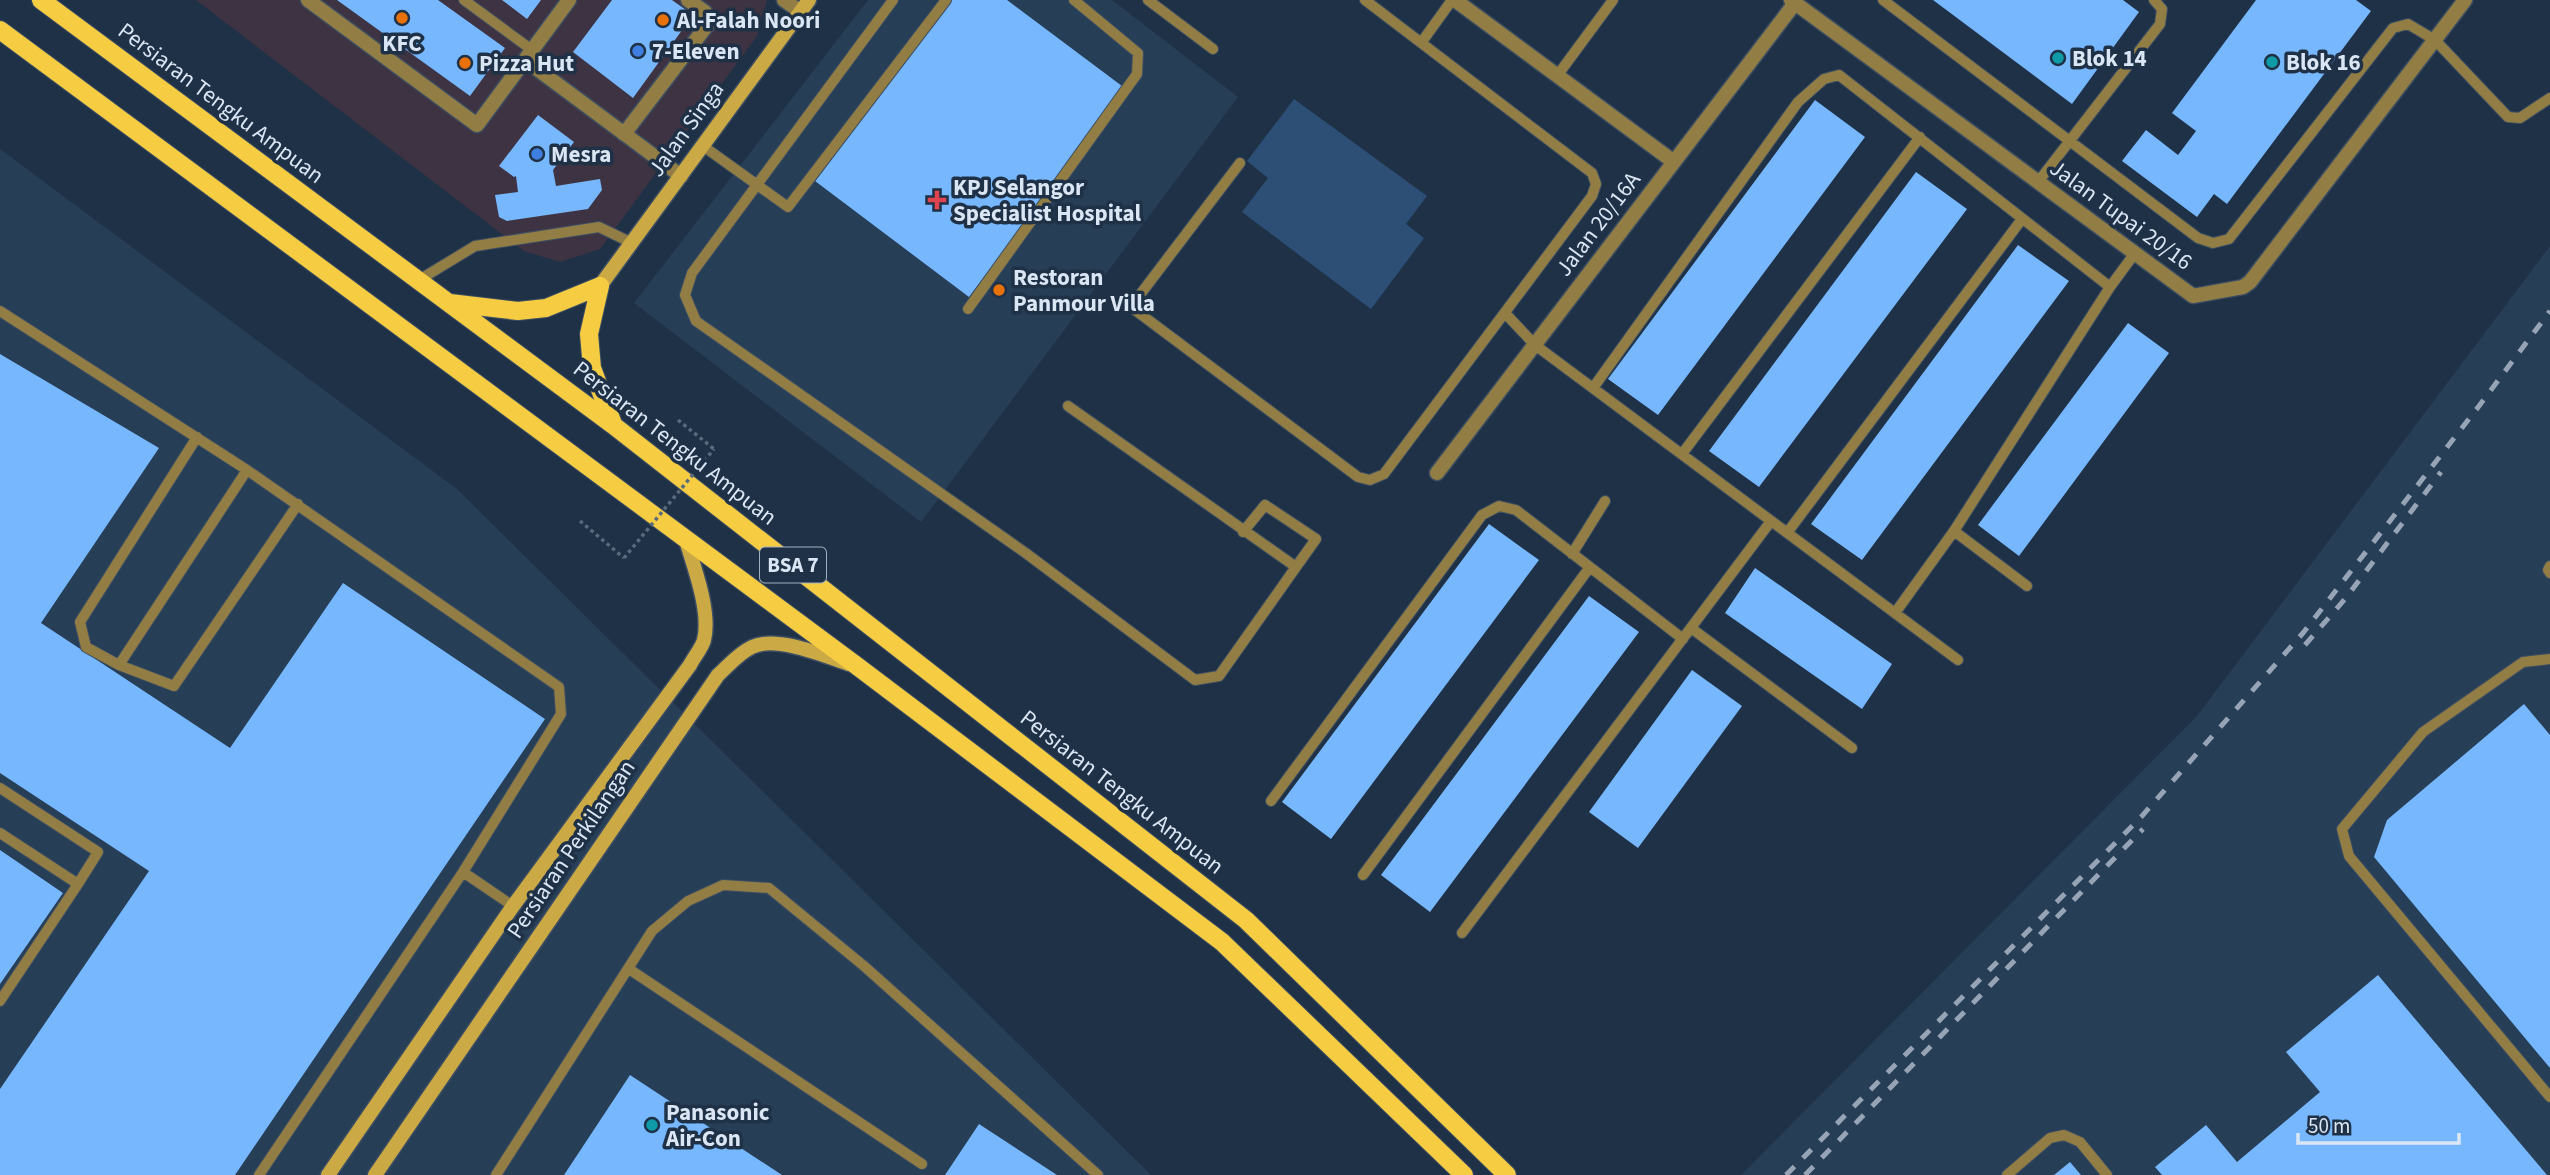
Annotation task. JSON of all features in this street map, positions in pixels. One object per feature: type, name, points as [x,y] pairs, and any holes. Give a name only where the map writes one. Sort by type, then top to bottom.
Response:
[{"type":"main road","name":"Persiaran Tengku Ampuan","points":[[41,0],[613,425],[1246,919],[1507,1175]]},
{"type":"main road","name":"Jalan Singa","points":[[600,286],[805,6]]},
{"type":"main road","name":"BSA 7","points":[[0,30],[858,666],[1222,942],[1464,1175]]},
{"type":"main road","points":[[450,303],[518,311],[546,308],[600,286]]},
{"type":"main road","points":[[600,286],[589,334],[592,368],[613,425]]},
{"type":"main road","points":[[328,1175],[513,906],[690,665],[704,641],[705,622],[700,588],[686,540]]},
{"type":"main road","name":"Persiaran Perkilangan","points":[[375,1175],[718,675],[737,656],[755,645],[782,643],[858,666]]},
{"type":"street","points":[[308,0],[477,125],[569,0]]},
{"type":"street","points":[[624,134],[708,23],[705,12],[688,0]]},
{"type":"street","points":[[784,0],[805,6]]},
{"type":"street","points":[[1453,0],[1674,162]]},
{"type":"street","name":"Jalan Tupai 20/16","points":[[1793,1],[2193,296],[2243,287],[2250,282],[2465,0]]},
{"type":"street","name":"Jalan 20/16A","points":[[1437,472],[1674,162],[1793,1]]},
{"type":"street","points":[[528,55],[624,134],[681,176]]},
{"type":"lane","points":[[464,0],[528,55]]},
{"type":"lane","points":[[893,0],[692,273],[685,295],[696,321],[1027,554],[1195,680],[1219,676],[1315,539],[1265,505],[1244,532]]},
{"type":"lane","points":[[703,146],[788,207],[946,0]]},
{"type":"lane","points":[[968,309],[1138,74],[1138,53],[1074,0]]},
{"type":"lane","points":[[1148,0],[1213,49]]},
{"type":"lane","points":[[1240,163],[1139,296],[1135,310],[1358,477],[1370,480],[1384,474],[1592,196],[1596,184],[1592,173],[1364,0]]},
{"type":"lane","points":[[1421,43],[1453,0]]},
{"type":"lane","points":[[1557,76],[1613,0]]},
{"type":"lane","points":[[1883,0],[2198,238],[2213,243],[2229,239],[2393,28],[2408,24],[2435,40],[2508,117],[2521,117],[2550,98]]},
{"type":"lane","points":[[2038,182],[2160,24],[2162,9],[2154,0]]},
{"type":"lane","points":[[1593,388],[1798,102],[1824,79],[1839,75],[2110,287]]},
{"type":"lane","points":[[1682,454],[1920,137]]},
{"type":"lane","points":[[1787,533],[2022,219]]},
{"type":"lane","points":[[419,280],[475,246],[600,227],[632,243]]},
{"type":"lane","points":[[1895,613],[1954,531],[2110,287],[2135,253]]},
{"type":"lane","points":[[0,311],[298,504],[559,687],[561,714],[463,872],[259,1175]]},
{"type":"lane","points":[[1506,313],[1535,345],[1958,660]]},
{"type":"lane","points":[[1068,406],[1296,567]]},
{"type":"lane","points":[[197,437],[80,622],[86,647],[119,665],[174,686],[298,504]]},
{"type":"lane","points":[[119,665],[247,470]]},
{"type":"lane","points":[[1572,554],[1605,501]]},
{"type":"lane","points":[[1271,800],[1482,515],[1499,506],[1516,510],[1683,639]]},
{"type":"lane","points":[[1462,933],[1771,521]]},
{"type":"lane","points":[[1954,531],[2027,586]]},
{"type":"lane","points":[[2550,566],[2550,573]]},
{"type":"lane","points":[[1363,876],[1590,567]]},
{"type":"lane","points":[[1691,628],[1852,748]]},
{"type":"lane","points":[[2550,659],[2523,662],[2423,732],[2342,829],[2349,856],[2550,1097]]},
{"type":"lane","points":[[0,788],[98,852],[0,1002]]},
{"type":"lane","points":[[0,834],[78,884]]},
{"type":"lane","points":[[463,872],[513,906]]},
{"type":"lane","points":[[496,1175],[652,930],[688,901],[723,885],[769,888],[864,966],[1098,1175]]},
{"type":"lane","points":[[628,969],[922,1164]]},
{"type":"lane","points":[[2007,1175],[2050,1138],[2064,1135],[2080,1142],[2107,1175]]},
{"type":"path","points":[[580,521],[624,558],[714,449],[678,420]]},
{"type":"shaded area","points":[[196,0],[767,0],[757,36],[600,249],[560,262],[524,251]]},
{"type":"shaded area","name":"KPJ Selangor Specialist Hospital","points":[[868,0],[1112,0],[1238,97],[921,522],[634,303]]},
{"type":"shaded area","points":[[1294,99],[1427,196],[1406,224],[1424,238],[1371,309],[1242,212],[1268,178],[1247,161]]},
{"type":"shaded area","points":[[0,149],[457,489],[1151,1175],[0,1175]]},
{"type":"shaded area","points":[[2550,246],[2550,1175],[1741,1175],[2197,716]]},
{"type":"building","points":[[337,0],[438,0],[505,48],[470,96]]},
{"type":"building","points":[[502,0],[541,0],[527,19]]},
{"type":"building","points":[[612,0],[672,0],[693,15],[633,98],[573,52]]},
{"type":"building","points":[[952,0],[1007,0],[1126,89],[969,297],[815,181]]},
{"type":"building","name":"Blok 14","points":[[1933,0],[2123,0],[2139,12],[2072,104]]},
{"type":"building","name":"Blok 16","points":[[2256,0],[2356,0],[2371,11],[2227,204],[2214,194],[2197,217],[2122,161],[2146,130],[2178,155],[2196,131],[2172,113]]},
{"type":"building","points":[[1815,100],[1865,137],[1658,415],[1608,379]]},
{"type":"building","points":[[538,115],[574,142],[553,170],[556,186],[600,179],[602,190],[588,209],[507,221],[499,217],[495,195],[518,192],[516,176],[499,166]]},
{"type":"building","points":[[1916,172],[1967,209],[1759,487],[1709,451]]},
{"type":"building","points":[[2018,245],[2069,281],[1862,560],[1811,524]]},
{"type":"building","points":[[2128,323],[2169,353],[2019,556],[1978,525]]},
{"type":"building","points":[[0,354],[159,448],[41,623],[230,748],[343,583],[545,719],[235,1175],[0,1175],[0,1089],[149,871],[0,773]]},
{"type":"building","points":[[1489,524],[1539,560],[1331,839],[1282,802]]},
{"type":"building","points":[[1755,568],[1892,664],[1862,709],[1725,613]]},
{"type":"building","points":[[1589,596],[1639,632],[1430,912],[1381,875]]},
{"type":"building","points":[[1692,670],[1742,706],[1638,848],[1589,812]]},
{"type":"building","points":[[2524,704],[2550,735],[2550,1068],[2374,857],[2387,820]]},
{"type":"building","points":[[0,850],[63,893],[0,984]]},
{"type":"building","points":[[2378,975],[2547,1175],[2162,1175],[2155,1167],[2206,1125],[2237,1162],[2320,1092],[2286,1052]]},
{"type":"building","name":"Panasonic Air-Con","points":[[630,1075],[782,1175],[564,1175]]},
{"type":"building","points":[[979,1124],[1057,1175],[945,1175]]},
{"type":"building","points":[[2070,1162],[2081,1175],[2054,1175]]},
{"type":"railway","points":[[1786,1175],[2142,816],[2303,633],[2550,311]]},
{"type":"railway","points":[[2305,645],[2345,599],[2441,472]]},
{"type":"railway","points":[[1805,1175],[2143,829]]},
{"type":"place","name":"KFC","points":[[402,18]]},
{"type":"place","name":"Al-Falah Noori","points":[[663,20]]},
{"type":"place","name":"7-Eleven","points":[[638,51]]},
{"type":"place","name":"Blok 14","points":[[2058,58]]},
{"type":"place","name":"Blok 16","points":[[2272,62]]},
{"type":"place","name":"Pizza Hut","points":[[465,63]]},
{"type":"place","name":"Mesra","points":[[537,154]]},
{"type":"place","name":"KPJ Selangor Specialist Hospital","points":[[937,200]]},
{"type":"place","name":"Restoran Panmour Villa","points":[[999,290]]},
{"type":"place","name":"Panasonic Air-Con","points":[[652,1125]]}]
